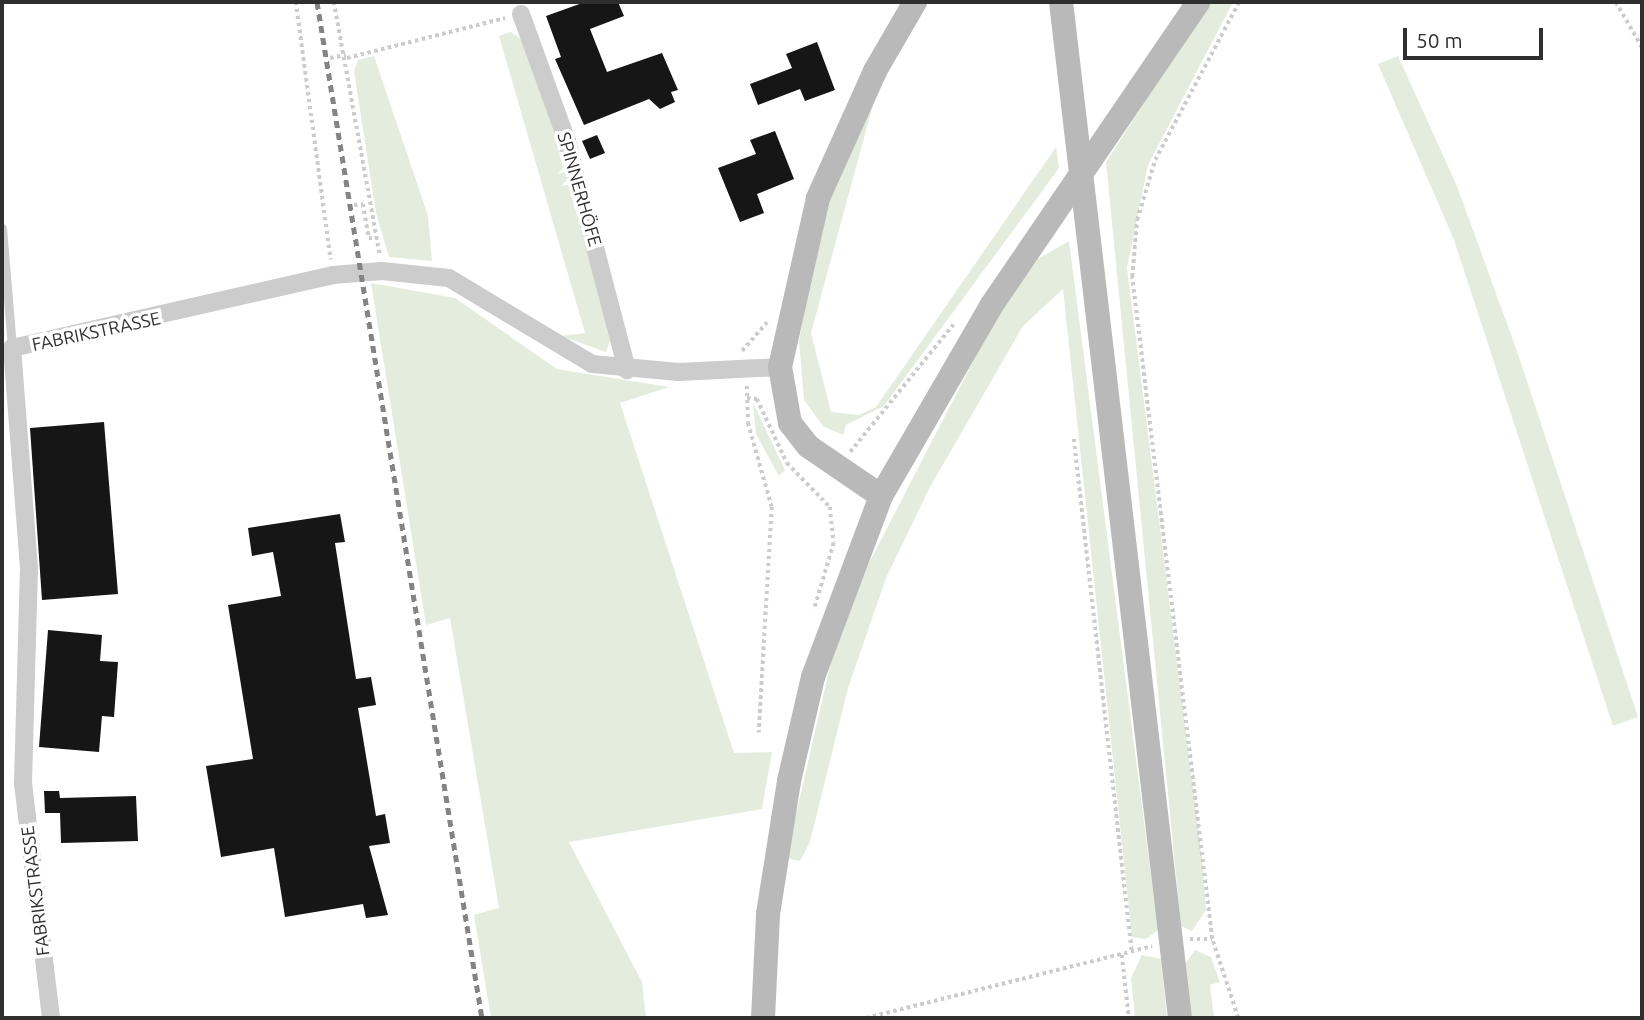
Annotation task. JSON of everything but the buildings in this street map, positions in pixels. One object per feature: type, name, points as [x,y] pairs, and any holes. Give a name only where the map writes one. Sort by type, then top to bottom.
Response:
[{"type":"main road","points":[[881,496],[808,446],[790,423],[780,367],[818,198],[875,71],[915,2]]},
{"type":"main road","points":[[1061,2],[1093,243],[1180,1018]]},
{"type":"main road","points":[[763,1018],[768,914],[789,780],[813,677],[881,496],[991,306],[1198,2]]},
{"type":"street","name":"SPINNERHÖFE","points":[[521,14],[567,141],[627,370]]},
{"type":"street","name":"FABRIKSTRASSE","points":[[51,1018],[23,783],[29,568],[12,348],[333,275],[382,271],[449,278],[592,364],[627,370],[780,367]]},
{"type":"lane","points":[[2,228],[12,348]]},
{"type":"path","points":[[296,2],[333,275]]},
{"type":"path","points":[[334,2],[346,57],[382,271]]},
{"type":"path","points":[[1238,1018],[1212,939],[1133,246],[1155,160],[1239,2]]},
{"type":"path","points":[[1616,2],[1642,47]]},
{"type":"path","points":[[330,58],[346,57],[521,14]]},
{"type":"path","points":[[354,205],[363,204],[369,238],[378,238]]},
{"type":"path","points":[[747,398],[772,507],[759,733]]},
{"type":"path","points":[[1074,439],[1132,952]]},
{"type":"path","points":[[866,1018],[1122,955],[1172,940],[1212,939]]},
{"type":"path","points":[[1122,955],[1129,1018]]},
{"type":"green space","points":[[1209,2],[1233,2],[1148,165],[1127,268],[1202,859],[1206,910],[1192,931],[1181,926],[1106,162]]},
{"type":"green space","points":[[511,32],[532,47],[604,292],[611,337],[606,352],[561,336],[585,333],[499,36]]},
{"type":"green space","points":[[374,56],[428,216],[432,261],[389,257],[376,213],[354,71],[358,60]]},
{"type":"green space","points":[[1398,56],[1457,186],[1518,354],[1638,717],[1613,726],[1454,240],[1378,64]]},
{"type":"green space","points":[[877,90],[811,333],[831,412],[859,415],[876,407],[1056,147],[1059,168],[884,406],[846,425],[843,435],[823,426],[804,400],[799,341],[821,221]]},
{"type":"green space","points":[[1069,241],[1158,930],[1146,939],[1132,937],[1063,289],[1023,326],[930,487],[886,578],[848,688],[810,842],[800,861],[786,858],[831,662],[869,563],[993,323],[1038,259]]},
{"type":"green space","points":[[371,283],[455,298],[557,369],[669,387],[620,403],[734,753],[772,752],[762,809],[569,842],[642,982],[646,1018],[491,1018],[474,915],[499,908],[450,618],[426,625]]},
{"type":"green space","points":[[753,403],[785,470],[779,476],[756,434]]},
{"type":"green space","points":[[1195,950],[1211,957],[1220,982],[1210,985],[1214,1018],[1191,1018],[1185,964]]},
{"type":"green space","points":[[1142,955],[1161,959],[1167,1018],[1135,1018],[1131,978]]},
{"type":"railway","points":[[317,2],[482,1018]]}]
